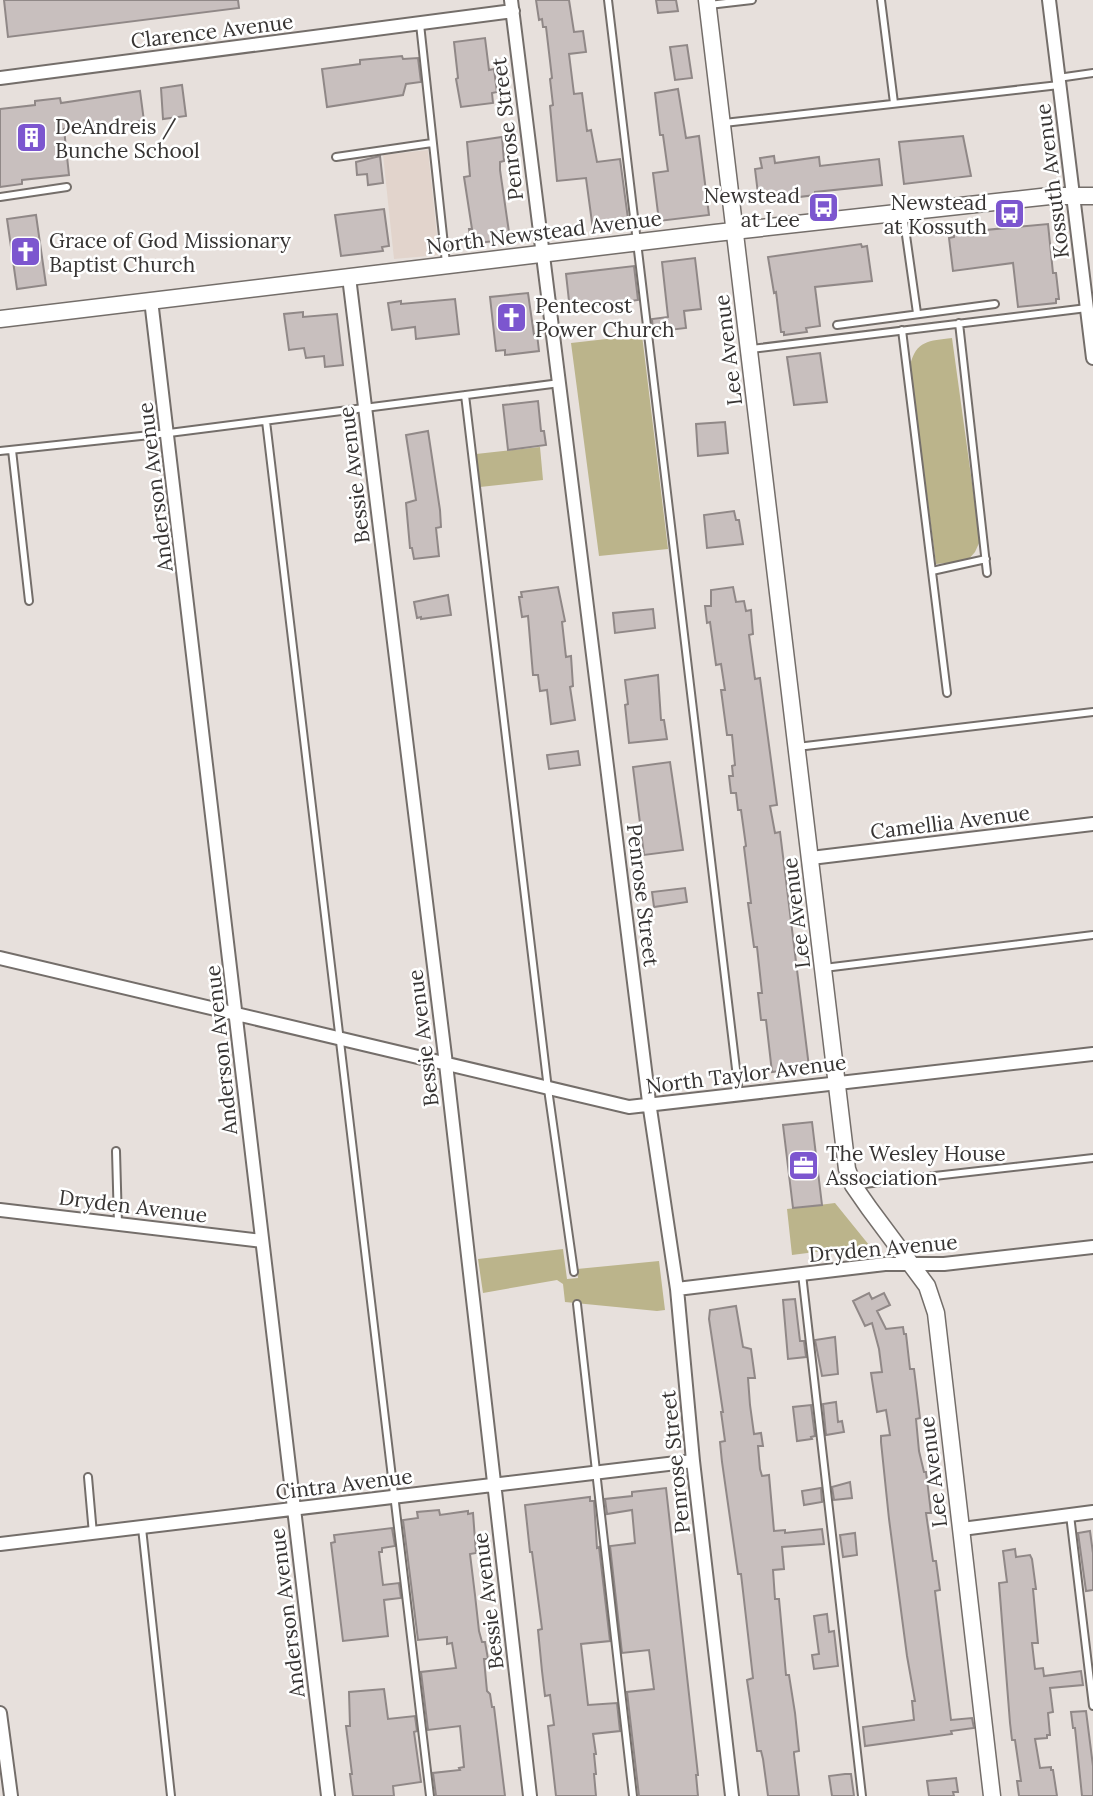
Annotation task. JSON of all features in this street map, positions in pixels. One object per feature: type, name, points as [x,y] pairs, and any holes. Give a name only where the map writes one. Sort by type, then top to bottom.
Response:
[{"type":"street","name":"Kossuth Avenue","points":[[1049,0],[1073,196],[1089,291],[1087,307],[1093,358]]},
{"type":"street","name":"Lee Avenue","points":[[707,3],[847,1169],[853,1185],[927,1286],[936,1313],[992,1796]]},
{"type":"street","name":"Clarence Avenue","points":[[0,78],[420,23],[512,6]]},
{"type":"street","name":"Penrose Street","points":[[512,6],[650,1106],[677,1289],[693,1461],[732,1796]]},
{"type":"street","name":"North Newstead Avenue","points":[[0,319],[1051,195],[1093,196]]},
{"type":"street","name":"Bessie Avenue","points":[[349,276],[446,1064],[530,1796]]},
{"type":"street","name":"Anderson Avenue","points":[[151,300],[169,433],[328,1796]]},
{"type":"street","name":"Camellia Avenue","points":[[811,858],[1093,824]]},
{"type":"street","name":"North Taylor Avenue","points":[[0,958],[629,1107],[1093,1055]]},
{"type":"street","name":"Dryden Avenue","points":[[0,1210],[262,1241]]},
{"type":"street","name":"Dryden Avenue","points":[[677,1289],[885,1264],[944,1264],[1093,1247]]},
{"type":"street","name":"Cintra Avenue","points":[[0,1544],[693,1461]]},
{"type":"street","points":[[962,1529],[1093,1512]]},
{"type":"street","points":[[0,1715],[10,1796]]},
{"type":"lane","points":[[608,0],[739,1094]]},
{"type":"lane","points":[[707,3],[752,0]]},
{"type":"lane","points":[[881,0],[894,103]]},
{"type":"lane","points":[[420,23],[446,265]]},
{"type":"lane","points":[[722,123],[1059,81],[1093,73]]},
{"type":"lane","points":[[336,157],[432,143]]},
{"type":"lane","points":[[0,197],[67,187]]},
{"type":"lane","points":[[903,213],[917,313]]},
{"type":"lane","points":[[837,325],[995,304]]},
{"type":"lane","points":[[749,349],[1087,307]]},
{"type":"lane","points":[[959,323],[987,573]]},
{"type":"lane","points":[[902,330],[947,693]]},
{"type":"lane","points":[[0,451],[169,433],[560,383]]},
{"type":"lane","points":[[465,395],[548,1088],[574,1272]]},
{"type":"lane","points":[[266,421],[430,1796]]},
{"type":"lane","points":[[12,450],[29,601]]},
{"type":"lane","points":[[932,571],[986,559]]},
{"type":"lane","points":[[797,747],[1093,712]]},
{"type":"lane","points":[[824,968],[1093,936]]},
{"type":"lane","points":[[116,1151],[118,1224]]},
{"type":"lane","points":[[853,1185],[1093,1158]]},
{"type":"lane","points":[[802,1274],[862,1796]]},
{"type":"lane","points":[[577,1304],[633,1796]]},
{"type":"lane","points":[[88,1477],[93,1534]]},
{"type":"lane","points":[[1070,1515],[1093,1706]]},
{"type":"lane","points":[[142,1528],[171,1796]]},
{"type":"shaded area","points":[[428,150],[439,255],[394,259],[383,155]]},
{"type":"shaded area","points":[[642,335],[668,549],[599,556],[571,343]]},
{"type":"shaded area","points":[[952,338],[980,541],[967,561],[936,564],[910,366],[916,351],[925,343]]},
{"type":"shaded area","points":[[540,447],[543,480],[480,487],[476,454]]},
{"type":"shaded area","points":[[835,1203],[869,1245],[792,1255],[787,1209]]},
{"type":"shaded area","points":[[563,1249],[567,1279],[578,1278],[577,1269],[659,1261],[665,1310],[565,1302],[563,1284],[557,1280],[483,1293],[478,1259]]},
{"type":"building","points":[[4,0],[238,0],[239,8],[8,37]]},
{"type":"building","points":[[536,0],[569,0],[574,32],[583,31],[586,52],[569,54],[574,94],[582,93],[587,131],[591,130],[597,162],[620,159],[629,226],[593,230],[586,178],[557,181],[550,106],[553,105],[552,78],[546,27],[543,27],[542,19],[539,20]]},
{"type":"building","points":[[656,0],[676,0],[678,11],[658,13]]},
{"type":"building","points":[[485,38],[489,70],[494,69],[497,92],[492,93],[493,103],[461,107],[454,42]]},
{"type":"building","points":[[687,45],[692,78],[675,80],[670,47]]},
{"type":"building","points":[[402,56],[403,59],[418,58],[421,82],[406,84],[403,95],[327,107],[322,69],[360,64],[360,60]]},
{"type":"building","points":[[182,85],[186,116],[163,119],[161,88]]},
{"type":"building","points":[[678,89],[686,138],[699,136],[709,215],[659,221],[653,173],[668,171],[655,93]]},
{"type":"building","name":"DeAndreis / Bunche School","points":[[140,91],[144,121],[64,129],[69,175],[22,180],[22,184],[0,187],[0,109],[35,105],[35,101],[60,98],[61,103]]},
{"type":"building","points":[[963,136],[971,176],[904,184],[899,142]]},
{"type":"building","points":[[502,137],[504,161],[500,162],[500,170],[510,239],[471,244],[469,229],[472,229],[464,177],[470,176],[467,142]]},
{"type":"building","points":[[380,156],[383,183],[368,185],[367,174],[357,175],[356,162]]},
{"type":"building","points":[[774,156],[775,163],[819,157],[820,166],[879,159],[882,185],[815,192],[815,195],[759,202],[755,169],[762,168],[760,158]]},
{"type":"building","points":[[384,209],[389,246],[382,247],[383,251],[341,256],[335,215]]},
{"type":"building","name":"Grace of God Missionary Baptist Church","points":[[36,215],[46,285],[17,289],[7,219]]},
{"type":"building","points":[[1048,224],[1053,273],[1056,273],[1059,299],[1056,299],[1056,303],[1018,307],[1013,263],[953,271],[949,238],[954,237],[954,233]]},
{"type":"building","points":[[861,244],[862,247],[867,246],[872,281],[815,287],[820,326],[806,328],[807,332],[784,335],[784,332],[781,332],[768,257]]},
{"type":"building","points":[[695,258],[701,309],[684,311],[686,328],[653,332],[652,319],[668,317],[662,262]]},
{"type":"building","points":[[634,266],[638,300],[570,310],[566,274]]},
{"type":"building","name":"Pentecost Power Church","points":[[528,293],[539,351],[505,355],[505,350],[496,351],[490,297]]},
{"type":"building","points":[[455,299],[459,334],[416,339],[415,327],[392,330],[388,303]]},
{"type":"building","points":[[303,312],[303,317],[337,314],[343,365],[325,367],[324,356],[306,358],[304,348],[289,350],[284,314]]},
{"type":"building","points":[[820,353],[827,402],[794,405],[787,357]]},
{"type":"building","points":[[538,401],[541,431],[544,431],[546,445],[508,450],[503,405]]},
{"type":"building","points":[[725,422],[728,453],[698,456],[696,424]]},
{"type":"building","points":[[428,431],[440,510],[441,527],[436,528],[439,556],[414,559],[410,548],[406,503],[416,500],[406,435]]},
{"type":"building","points":[[734,511],[736,520],[739,520],[743,544],[707,548],[704,515]]},
{"type":"building","points":[[558,587],[565,621],[562,622],[566,657],[571,656],[573,686],[570,687],[575,720],[551,724],[547,690],[540,691],[538,675],[533,675],[528,616],[522,617],[519,597],[522,597],[521,592]]},
{"type":"building","points":[[733,587],[736,602],[744,601],[746,611],[751,610],[753,634],[749,635],[755,679],[760,678],[777,805],[770,806],[775,833],[780,832],[809,1067],[772,1072],[766,1020],[761,1020],[758,993],[762,993],[757,947],[754,947],[748,903],[751,903],[741,810],[738,810],[736,793],[731,793],[729,776],[733,776],[732,766],[735,765],[732,735],[727,735],[721,690],[725,690],[721,664],[716,665],[705,606],[711,606],[711,590]]},
{"type":"building","points":[[448,595],[451,615],[417,618],[414,602]]},
{"type":"building","points":[[653,609],[655,628],[615,633],[613,613]]},
{"type":"building","points":[[658,675],[661,720],[664,720],[667,739],[629,743],[625,680]]},
{"type":"building","points":[[578,751],[580,765],[549,769],[547,755]]},
{"type":"building","points":[[670,762],[683,850],[644,855],[633,767]]},
{"type":"building","points":[[685,888],[687,902],[654,907],[652,892]]},
{"type":"building","name":"The Wesley House Association","points":[[812,1122],[822,1205],[793,1208],[783,1125]]},
{"type":"building","points":[[869,1293],[872,1299],[884,1293],[890,1305],[877,1311],[886,1329],[903,1327],[906,1334],[910,1369],[914,1369],[920,1418],[916,1419],[919,1451],[926,1472],[931,1513],[926,1513],[940,1590],[935,1591],[951,1720],[972,1718],[974,1728],[951,1731],[952,1734],[865,1746],[863,1727],[914,1720],[912,1701],[915,1701],[881,1442],[881,1436],[890,1435],[886,1410],[877,1412],[871,1373],[882,1372],[879,1349],[872,1323],[865,1326],[853,1301]]},
{"type":"building","points":[[795,1299],[800,1341],[804,1341],[806,1357],[788,1359],[783,1300]]},
{"type":"building","points":[[736,1306],[743,1347],[751,1349],[755,1378],[748,1378],[750,1405],[754,1434],[761,1433],[763,1446],[758,1446],[760,1469],[762,1476],[769,1475],[774,1531],[785,1530],[785,1533],[822,1529],[824,1544],[782,1547],[784,1569],[773,1570],[775,1599],[779,1599],[786,1675],[789,1675],[795,1713],[799,1751],[794,1754],[799,1796],[768,1796],[763,1759],[761,1751],[757,1751],[747,1680],[753,1678],[741,1574],[738,1574],[722,1462],[720,1442],[725,1441],[723,1412],[709,1319],[710,1310]]},
{"type":"building","points":[[835,1337],[838,1374],[822,1376],[815,1340]]},
{"type":"building","points":[[836,1402],[838,1422],[842,1421],[844,1432],[826,1435],[823,1404]]},
{"type":"building","points":[[811,1405],[815,1436],[797,1441],[793,1407]]},
{"type":"building","points":[[850,1482],[852,1498],[834,1500],[832,1487]]},
{"type":"building","points":[[666,1488],[698,1775],[698,1796],[639,1796],[627,1692],[654,1689],[649,1650],[622,1653],[610,1546],[635,1543],[632,1510],[607,1514],[605,1499]]},
{"type":"building","points":[[821,1488],[822,1502],[804,1505],[802,1491]]},
{"type":"building","points":[[590,1497],[590,1501],[594,1501],[597,1548],[599,1547],[610,1641],[581,1644],[588,1705],[617,1703],[620,1731],[593,1734],[596,1796],[556,1796],[548,1726],[554,1725],[550,1695],[545,1696],[538,1630],[542,1629],[525,1505]]},
{"type":"building","points":[[439,1510],[440,1515],[468,1511],[468,1514],[473,1513],[476,1553],[470,1554],[479,1631],[482,1642],[485,1642],[488,1659],[484,1659],[487,1691],[494,1707],[505,1796],[436,1796],[433,1773],[460,1770],[459,1768],[464,1767],[460,1726],[428,1730],[421,1672],[456,1668],[452,1643],[447,1644],[447,1637],[418,1640],[403,1520],[418,1518],[417,1512]]},
{"type":"building","points":[[392,1528],[395,1546],[382,1548],[382,1552],[379,1552],[383,1585],[399,1583],[401,1598],[384,1600],[388,1636],[343,1641],[331,1543],[335,1542],[334,1535]]},
{"type":"building","points":[[1090,1531],[1093,1590],[1086,1591],[1078,1533]]},
{"type":"building","points":[[855,1533],[857,1555],[843,1557],[840,1535]]},
{"type":"building","points":[[1015,1549],[1016,1557],[1030,1555],[1032,1559],[1038,1643],[1032,1643],[1035,1669],[1043,1668],[1044,1676],[1081,1671],[1083,1685],[1050,1688],[1053,1712],[1048,1713],[1050,1735],[1047,1735],[1047,1738],[1035,1739],[1040,1768],[1051,1767],[1053,1770],[1057,1796],[1019,1796],[1017,1781],[1021,1781],[1010,1723],[999,1583],[1007,1582],[1003,1551]]},
{"type":"building","points":[[827,1614],[829,1632],[834,1631],[838,1666],[814,1669],[812,1655],[819,1654],[814,1616]]},
{"type":"building","points":[[384,1689],[388,1719],[415,1716],[417,1731],[414,1732],[421,1782],[393,1786],[394,1796],[353,1796],[346,1726],[350,1726],[349,1692]]},
{"type":"building","points":[[1086,1711],[1093,1766],[1093,1796],[1082,1796],[1071,1712]]},
{"type":"building","points":[[851,1774],[854,1796],[832,1796],[829,1776]]},
{"type":"building","points":[[956,1778],[958,1792],[953,1792],[954,1796],[929,1796],[927,1781]]},
{"type":"place","name":"DeAndreis / Bunche School","points":[[32,138]]},
{"type":"place","name":"Newstead at Lee","points":[[823,207]]},
{"type":"place","name":"Newstead at Kossuth","points":[[1010,214]]},
{"type":"place","name":"Grace of God Missionary Baptist Church","points":[[26,252]]},
{"type":"place","name":"Pentecost Power Church","points":[[512,317]]},
{"type":"place","name":"The Wesley House Association","points":[[803,1165]]}]
